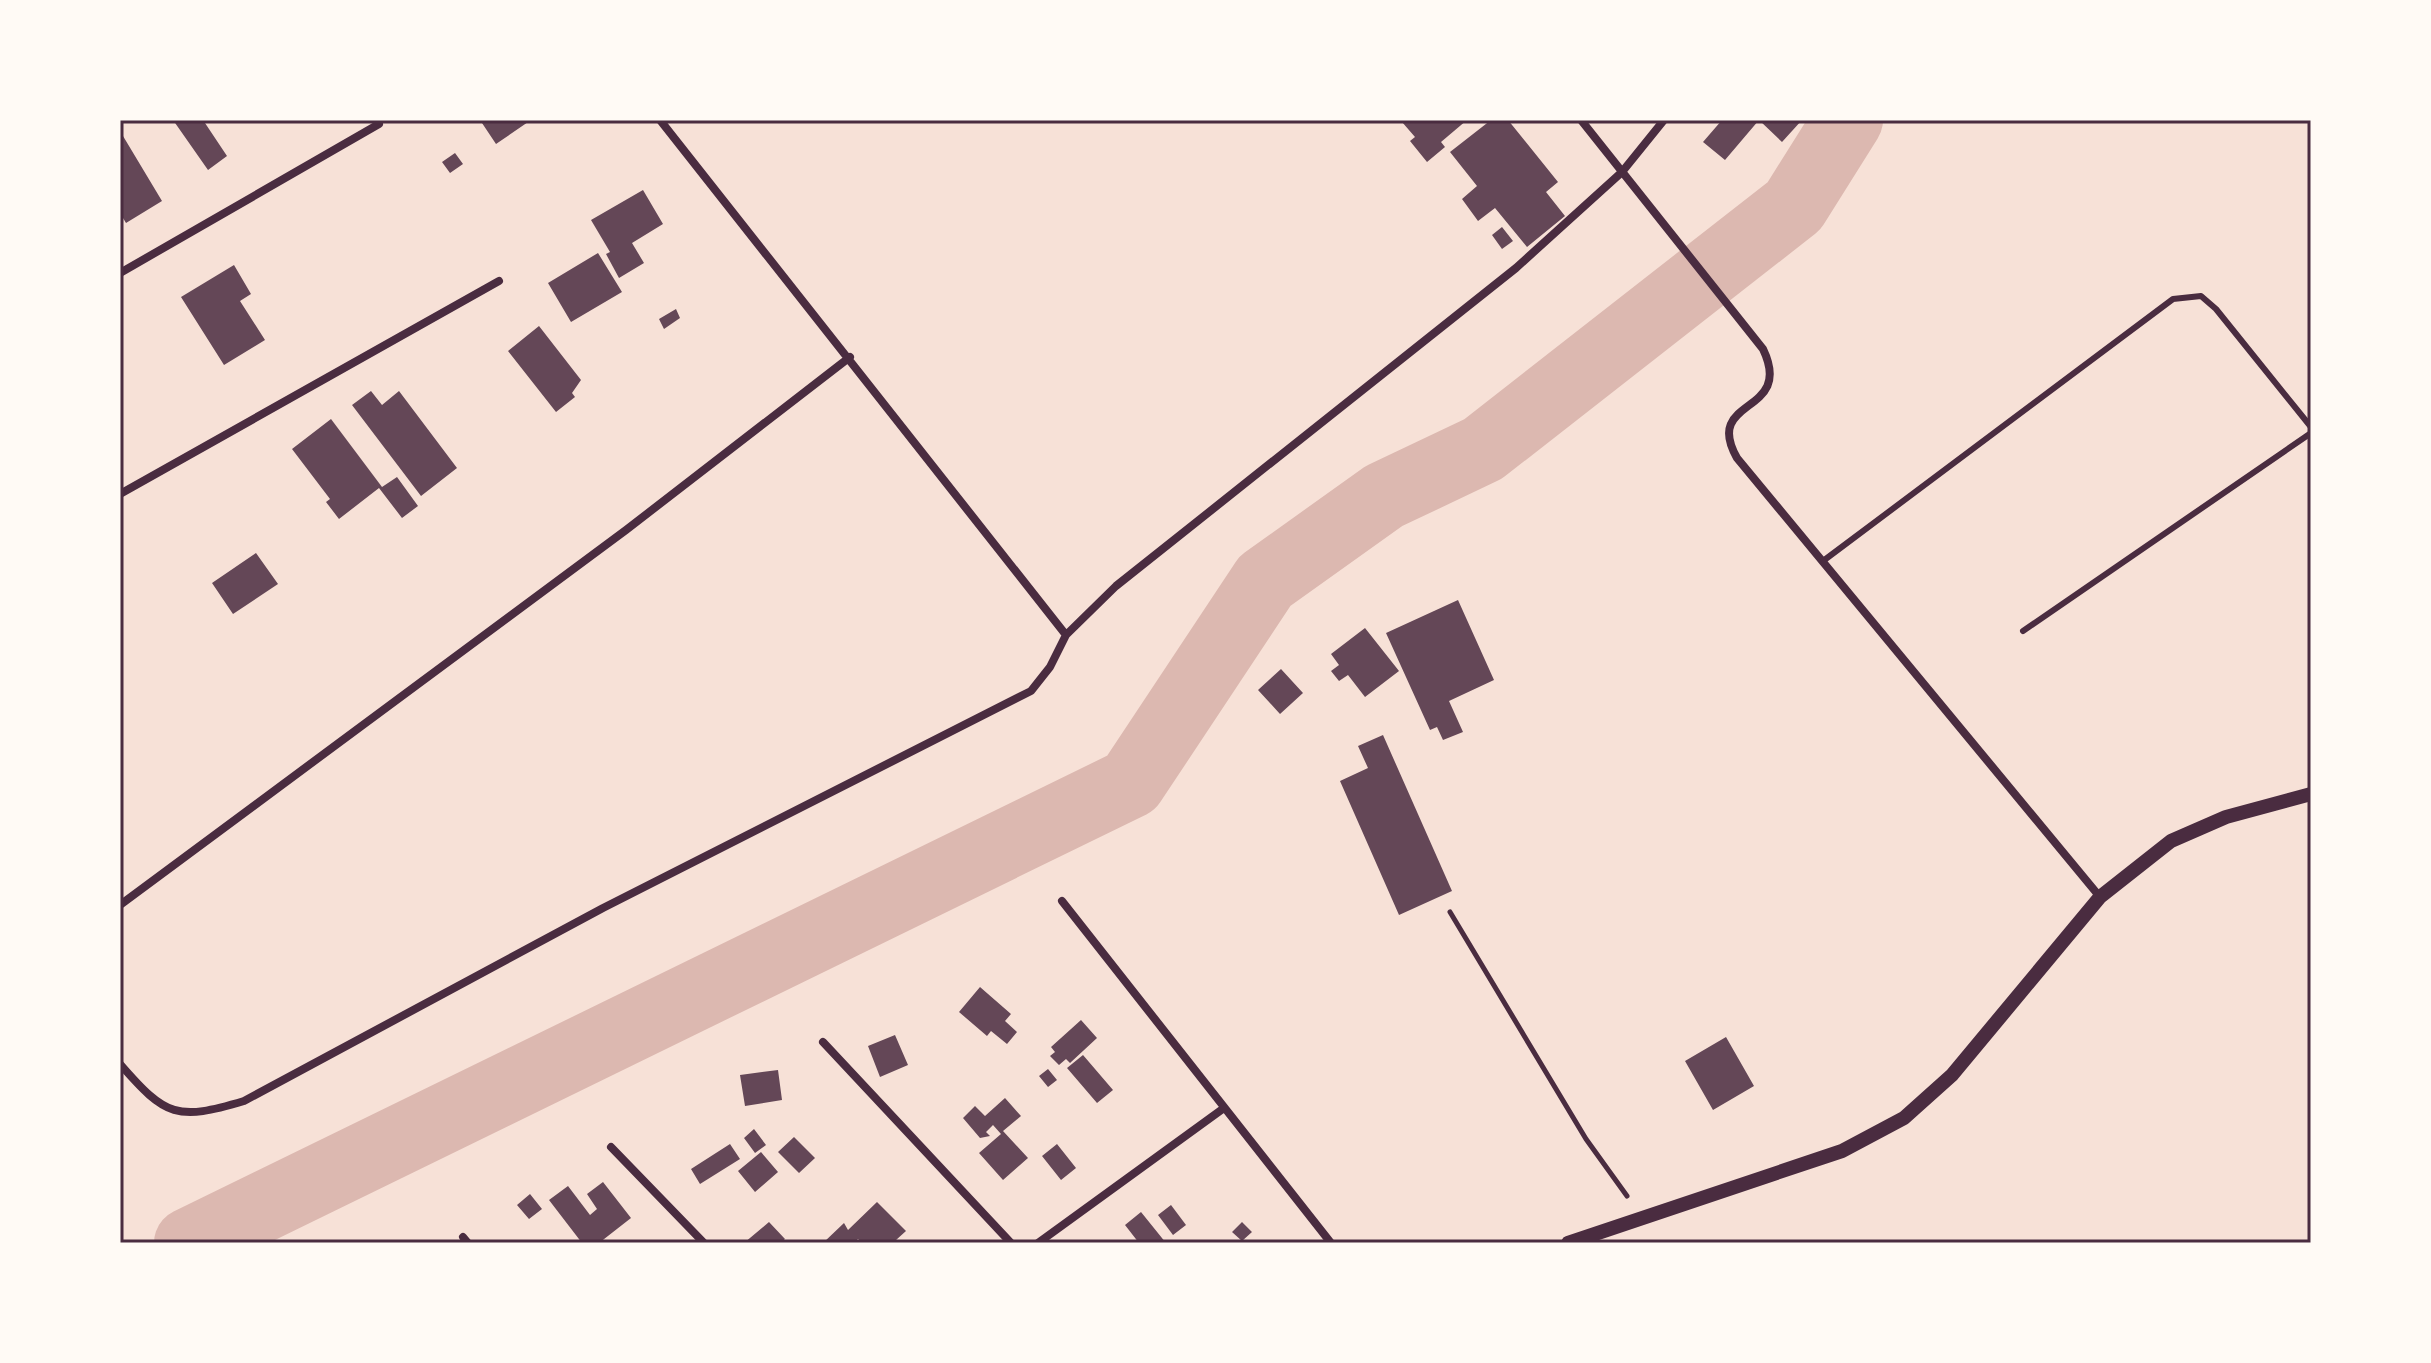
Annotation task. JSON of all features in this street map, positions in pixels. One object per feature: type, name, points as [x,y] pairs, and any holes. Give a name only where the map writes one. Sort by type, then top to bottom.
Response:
[{"type":"street","points":[[660,120],[850,357],[1066,635]]},
{"type":"street","points":[[1581,120],[1763,349],[1772,370],[1769,388],[1730,421],[1727,440],[1737,458],[2100,897]]},
{"type":"street","points":[[120,1064],[160,1106],[179,1112],[205,1113],[244,1101],[603,908],[1031,691],[1050,667],[1066,635],[1116,586],[1516,268],[1622,172],[1664,120]]},
{"type":"street","points":[[120,273],[379,124]]},
{"type":"street","points":[[120,494],[499,281]]},
{"type":"street","points":[[120,905],[626,530],[850,357]]},
{"type":"street","points":[[1568,1243],[1842,1151],[1904,1118],[1952,1075],[2100,897],[2171,841],[2226,817],[2311,794]]},
{"type":"street","points":[[1062,901],[1331,1243]]},
{"type":"street","points":[[823,1042],[1011,1243]]},
{"type":"street","points":[[1038,1243],[1224,1108]]},
{"type":"street","points":[[611,1147],[704,1243]]},
{"type":"lane","points":[[1823,561],[2173,299],[2201,296],[2216,309],[2311,430],[2023,631]]},
{"type":"path","points":[[1450,912],[1586,1139],[1641,1216]]},
{"type":"building","points":[[173,120],[203,120],[227,156],[208,170]]},
{"type":"building","points":[[480,120],[531,120],[496,144]]},
{"type":"building","points":[[1467,120],[1441,142],[1445,147],[1427,162],[1410,141],[1415,137],[1402,122]]},
{"type":"building","points":[[1491,120],[1508,120],[1558,182],[1546,192],[1565,216],[1527,247],[1495,208],[1478,221],[1462,199],[1477,186],[1450,152]]},
{"type":"building","points":[[1722,120],[1759,120],[1725,160],[1703,142]]},
{"type":"building","points":[[1759,120],[1802,120],[1782,142]]},
{"type":"building","points":[[120,131],[162,201],[126,223],[120,213]]},
{"type":"building","points":[[455,153],[463,164],[450,173],[442,162]]},
{"type":"building","points":[[643,190],[663,224],[632,243],[644,263],[619,278],[606,254],[610,252],[591,220]]},
{"type":"building","points":[[1502,227],[1513,241],[1502,249],[1492,235]]},
{"type":"building","points":[[598,253],[622,292],[571,322],[548,283]]},
{"type":"building","points":[[234,265],[251,294],[240,301],[265,340],[224,365],[181,297]]},
{"type":"building","points":[[676,309],[680,318],[664,329],[659,319]]},
{"type":"building","points":[[539,326],[581,380],[572,393],[575,397],[556,412],[508,351]]},
{"type":"building","points":[[371,391],[382,405],[399,391],[457,468],[421,496],[352,405]]},
{"type":"building","points":[[331,419],[382,487],[397,477],[418,506],[402,518],[379,488],[339,519],[326,502],[330,499],[292,449]]},
{"type":"building","points":[[256,553],[278,584],[233,614],[212,583]]},
{"type":"building","points":[[1458,600],[1494,680],[1449,701],[1463,732],[1443,740],[1437,727],[1430,730],[1386,633]]},
{"type":"building","points":[[1365,628],[1399,671],[1365,697],[1348,675],[1339,681],[1331,671],[1339,665],[1331,654]]},
{"type":"building","points":[[1281,669],[1303,693],[1280,714],[1258,690]]},
{"type":"building","points":[[1383,735],[1452,891],[1399,915],[1340,781],[1368,768],[1358,746]]},
{"type":"building","points":[[980,987],[1011,1014],[1005,1021],[1017,1032],[1007,1044],[991,1031],[987,1036],[959,1012]]},
{"type":"building","points":[[1081,1020],[1097,1038],[1070,1063],[1066,1059],[1059,1065],[1050,1056],[1055,1052],[1051,1047]]},
{"type":"building","points":[[895,1035],[908,1065],[880,1077],[868,1046]]},
{"type":"building","points":[[1726,1037],[1754,1086],[1713,1110],[1685,1061]]},
{"type":"building","points":[[1083,1055],[1113,1090],[1097,1103],[1067,1068]]},
{"type":"building","points":[[1048,1069],[1057,1080],[1048,1087],[1039,1076]]},
{"type":"building","points":[[778,1070],[782,1100],[745,1106],[740,1075]]},
{"type":"building","points":[[1005,1098],[1021,1116],[1003,1131],[1028,1158],[1003,1180],[979,1153],[1001,1134],[993,1125],[986,1132],[990,1136],[980,1138],[963,1118],[975,1106],[985,1116]]},
{"type":"building","points":[[754,1129],[766,1145],[755,1153],[744,1138]]},
{"type":"building","points":[[794,1137],[815,1158],[799,1173],[778,1152]]},
{"type":"building","points":[[730,1144],[740,1159],[700,1184],[691,1169]]},
{"type":"building","points":[[1057,1144],[1076,1168],[1061,1180],[1042,1156]]},
{"type":"building","points":[[761,1152],[778,1172],[755,1192],[738,1171]]},
{"type":"building","points":[[603,1182],[631,1218],[599,1243],[582,1243],[549,1200],[568,1186],[590,1215],[597,1209],[587,1194]]},
{"type":"building","points":[[530,1194],[542,1209],[529,1219],[517,1205]]},
{"type":"building","points":[[877,1202],[906,1231],[896,1240],[898,1243],[862,1243],[858,1239],[854,1243],[823,1243],[844,1223],[848,1230]]},
{"type":"building","points":[[1171,1205],[1186,1225],[1173,1235],[1158,1215]]},
{"type":"building","points":[[1141,1212],[1166,1243],[1139,1243],[1125,1225]]},
{"type":"building","points":[[769,1222],[785,1239],[780,1243],[744,1243]]},
{"type":"building","points":[[1242,1222],[1252,1232],[1242,1241],[1232,1232]]},
{"type":"waterway","points":[[189,1243],[1131,783],[1265,581],[1384,496],[1483,449],[1794,206],[1848,120]]}]
